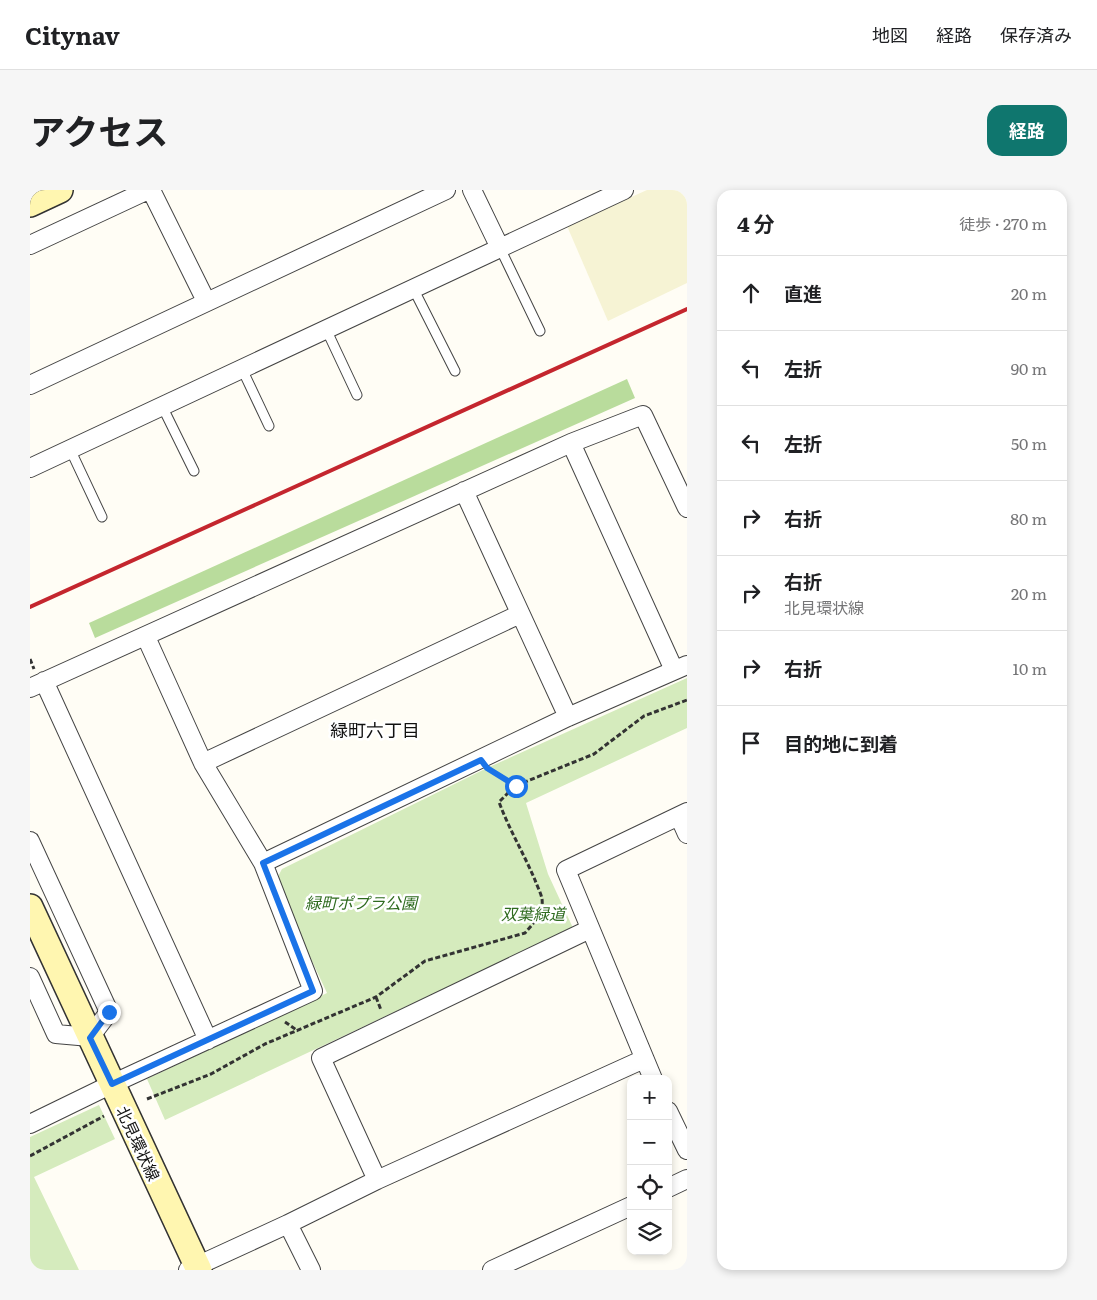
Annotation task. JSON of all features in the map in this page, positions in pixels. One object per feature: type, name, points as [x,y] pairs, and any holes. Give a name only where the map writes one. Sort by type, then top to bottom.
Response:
[{"type":"main road","points":[[30,204],[60,190]]},
{"type":"main road","name":"北見環状線","points":[[30,907],[194,1268]]},
{"type":"street","points":[[30,245],[149,190],[206,301]]},
{"type":"street","points":[[30,385],[446,190]]},
{"type":"street","points":[[472,190],[500,248]]},
{"type":"street","points":[[30,468],[624,190]]},
{"type":"street","points":[[208,1040],[37,684],[146,637],[464,491],[570,444],[643,415],[687,508]]},
{"type":"street","points":[[263,863],[568,717],[680,668],[570,444]]},
{"type":"street","points":[[464,491],[568,717]]},
{"type":"street","points":[[203,763],[520,614]]},
{"type":"street","points":[[30,1124],[313,991],[263,863],[203,763],[146,637]]},
{"type":"street","points":[[651,1075],[566,870],[683,814],[687,834]]},
{"type":"street","points":[[30,841],[109,1012],[90,1038],[56,1034],[30,977]]},
{"type":"street","points":[[377,1180],[321,1058],[590,929]]},
{"type":"street","points":[[194,1268],[377,1180],[644,1059]]},
{"type":"street","points":[[672,1119],[687,1150]]},
{"type":"street","points":[[672,1186],[687,1179]]},
{"type":"street","points":[[492,1270],[627,1208]]},
{"type":"street","points":[[288,1224],[311,1270]]},
{"type":"lane","points":[[500,248],[540,331]]},
{"type":"lane","points":[[414,288],[455,371]]},
{"type":"lane","points":[[326,329],[357,395]]},
{"type":"lane","points":[[242,369],[269,426]]},
{"type":"lane","points":[[162,406],[194,471]]},
{"type":"lane","points":[[70,449],[102,517]]},
{"type":"path","points":[[147,1099],[211,1074],[266,1044],[376,997],[425,961],[525,933],[536,920],[541,909],[542,899],[530,868],[507,825],[499,802],[516,786],[594,754],[644,716],[687,700]]},
{"type":"path","points":[[481,760],[487,768],[516,786]]},
{"type":"path","points":[[30,1156],[108,1114]]},
{"type":"shaded area","points":[[647,190],[687,190],[687,283],[608,321],[567,226]]},
{"type":"green space","points":[[627,379],[635,398],[95,638],[89,623]]},
{"type":"green space","points":[[687,678],[687,728],[526,803],[548,874],[573,928],[165,1120],[147,1079],[327,993],[275,882],[282,869],[487,768]]},
{"type":"green space","points":[[99,1105],[115,1139],[34,1177],[79,1270],[30,1270],[30,1137]]},
{"type":"railway","points":[[30,607],[687,309]]},
{"type":"district","name":"緑町六丁目","points":[[375,729]]},
{"type":"route","points":[[109,1012],[90,1038],[112,1084],[313,991],[263,863],[481,760],[487,768],[516,786]]},
{"type":"park label","name":"緑町ポプラ公園","points":[[361,902]]},
{"type":"park label","name":"双葉緑道","points":[[533,913]]}]
